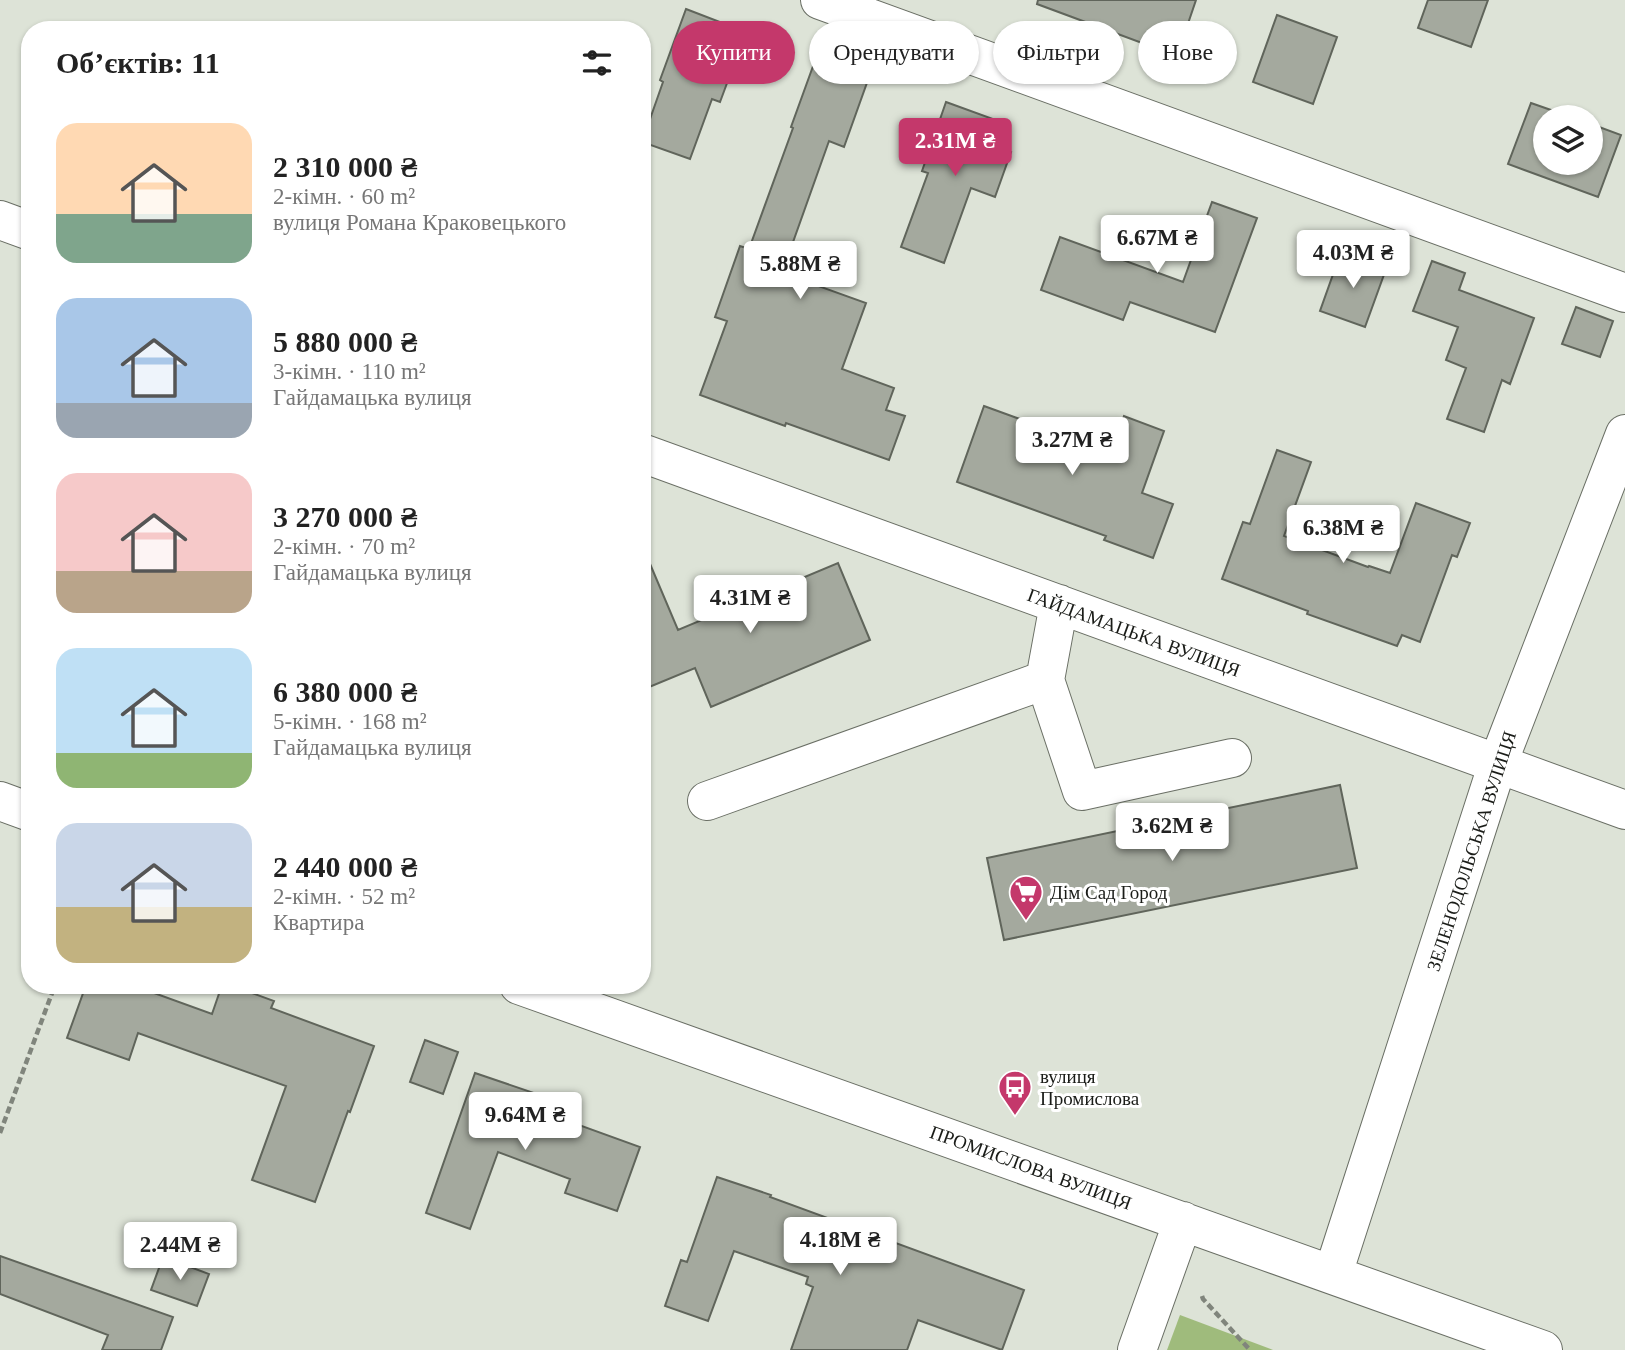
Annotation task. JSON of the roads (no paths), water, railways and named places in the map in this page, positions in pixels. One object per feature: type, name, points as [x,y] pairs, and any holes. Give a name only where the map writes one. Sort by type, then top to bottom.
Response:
[{"type":"street","points":[[820,0],[1625,293]]},
{"type":"street","points":[[0,220],[21,228]]},
{"type":"street","name":"ЗЕЛЕНОДОЛЬСЬКА ВУЛИЦЯ","points":[[1333,1274],[1498,764],[1625,434]]},
{"type":"street","name":"ГАЙДАМАЦЬКА ВУЛИЦЯ","points":[[651,456],[1625,810]]},
{"type":"street","points":[[1059,604],[1045,680],[1082,791],[1232,758]]},
{"type":"street","points":[[707,801],[1045,680]]},
{"type":"street","points":[[0,801],[21,809]]},
{"type":"street","name":"ПРОМИСЛОВА ВУЛИЦЯ","points":[[544,994],[1543,1350]]},
{"type":"street","points":[[1138,1350],[1183,1221]]},
{"type":"place","name":"Дім Сад Город","points":[[1026,922]]},
{"type":"place","name":"вулиця Промислова","points":[[1015,1117]]}]
